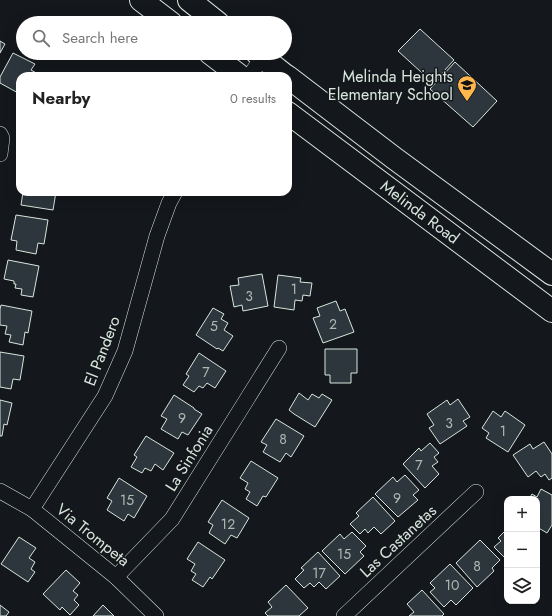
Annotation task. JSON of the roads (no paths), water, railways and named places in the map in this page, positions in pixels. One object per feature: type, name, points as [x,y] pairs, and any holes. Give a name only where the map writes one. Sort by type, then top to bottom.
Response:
[{"type":"main road","points":[[141,0],[162,16]]},
{"type":"main road","points":[[189,0],[209,16]]},
{"type":"main road","points":[[219,60],[235,72]]},
{"type":"main road","name":"Melinda Road","points":[[265,60],[281,72]]},
{"type":"main road","name":"Melinda Road","points":[[292,81],[552,274]]},
{"type":"main road","name":"Melinda Road","points":[[292,116],[552,311]]},
{"type":"street","points":[[252,72],[257,60]]},
{"type":"street","points":[[0,134],[2,138],[0,154]]},
{"type":"street","name":"El Pandero","points":[[32,509],[105,396],[125,351],[157,236],[173,196]]},
{"type":"street","name":"La Sinfonia","points":[[116,577],[172,519],[279,348]]},
{"type":"street","name":"Via Trompeta","points":[[0,491],[32,509],[116,577],[156,616]]},
{"type":"street","name":"Las Castanetas","points":[[344,616],[476,492]]},
{"type":"place","name":"Melinda Heights Elementary School","points":[[467,102]]}]
